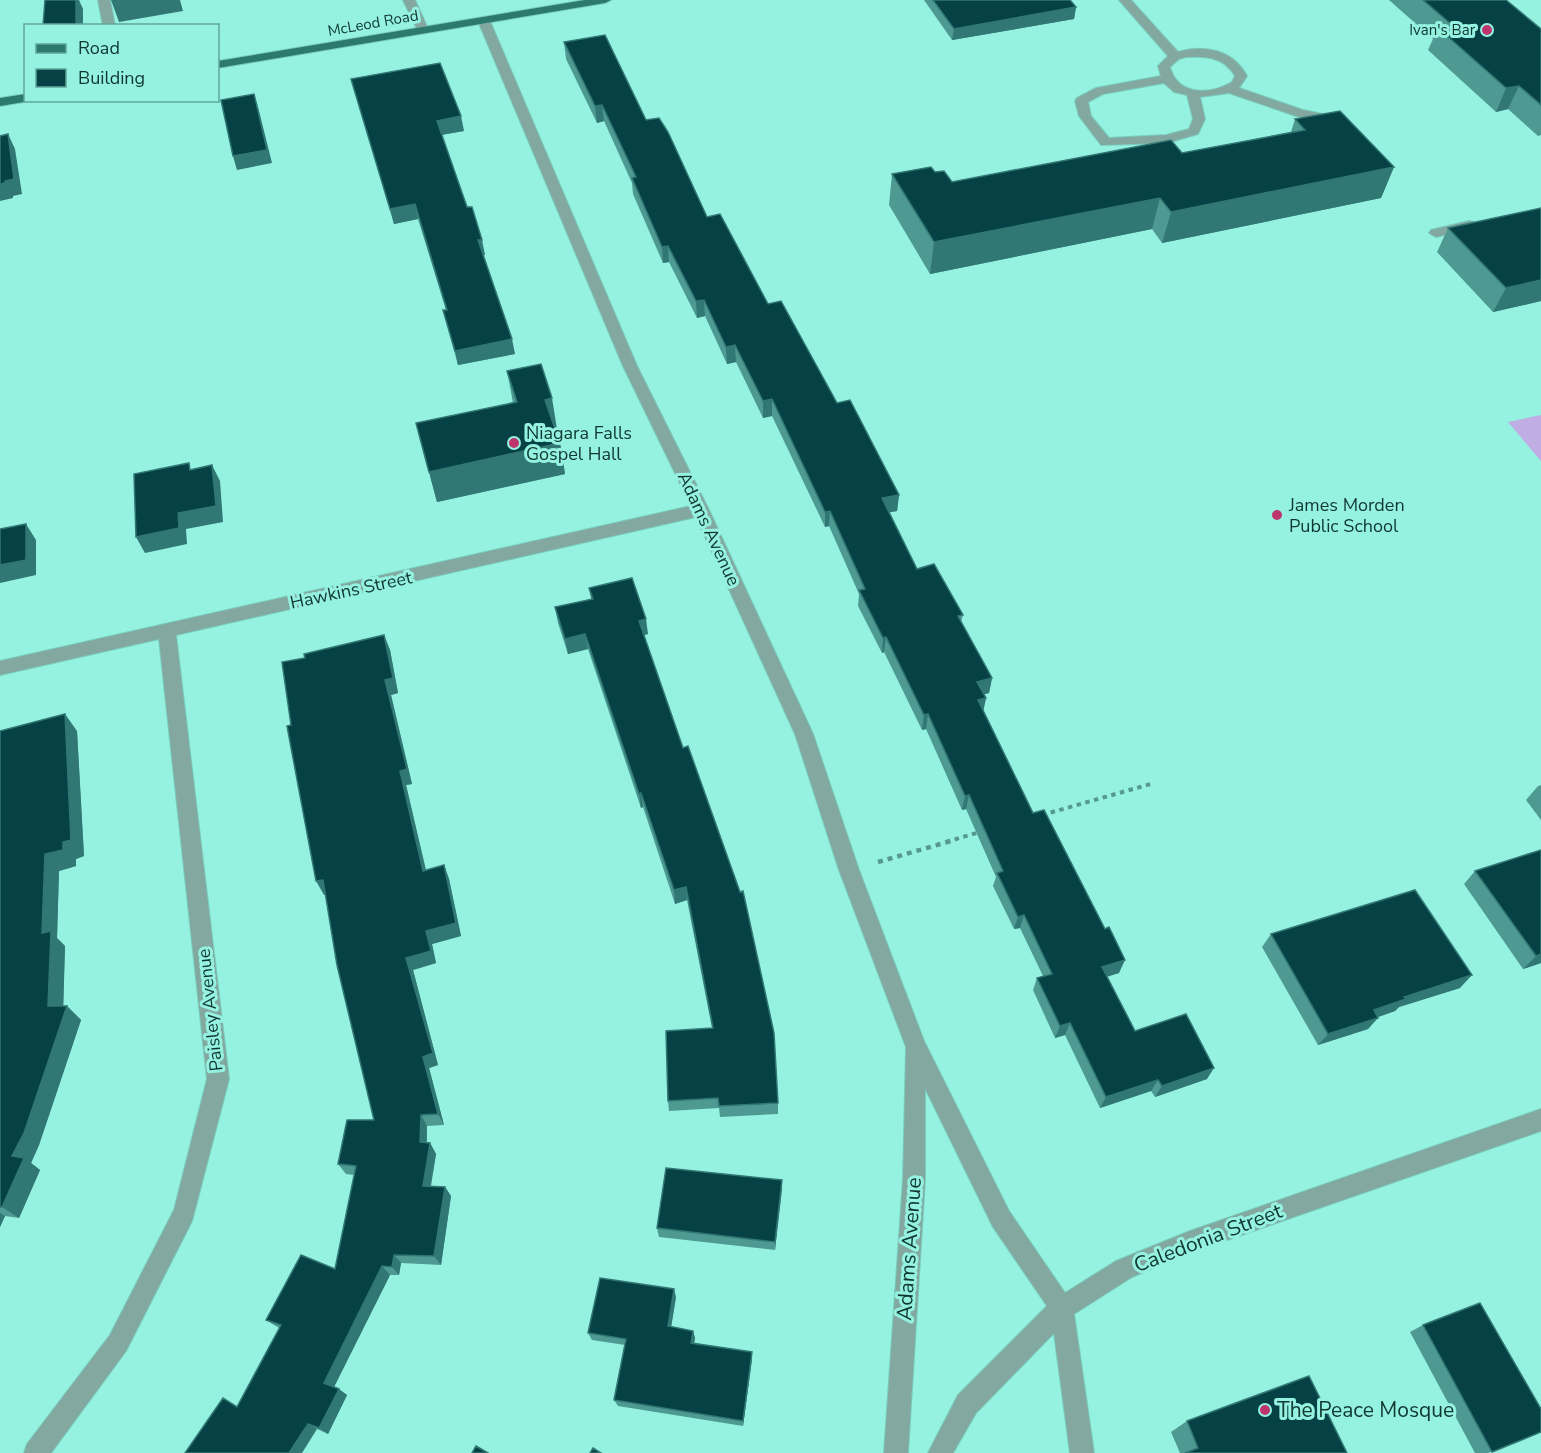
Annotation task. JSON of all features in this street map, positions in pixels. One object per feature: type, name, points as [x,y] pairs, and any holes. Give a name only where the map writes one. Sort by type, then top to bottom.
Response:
[{"type":"main road","name":"McLeod Road","points":[[219,65],[605,0]]},
{"type":"main road","points":[[0,102],[24,98]]},
{"type":"street","points":[[104,0],[109,24]]},
{"type":"street","points":[[409,0],[423,31]]},
{"type":"street","points":[[1125,0],[1176,56]]},
{"type":"street","name":"Adams Avenue","points":[[484,21],[630,366],[701,510],[804,734],[849,870],[915,1045],[1001,1219],[1062,1308]]},
{"type":"street","points":[[1199,52],[1224,58],[1240,70],[1242,77],[1239,84],[1232,90],[1215,94],[1193,93],[1167,79],[1164,66],[1176,56],[1199,52]]},
{"type":"street","points":[[1167,79],[1100,91],[1081,100],[1084,116],[1105,142],[1167,139],[1194,131],[1199,119],[1193,93]]},
{"type":"street","points":[[1232,90],[1300,113],[1333,120]]},
{"type":"street","points":[[1436,233],[1483,222]]},
{"type":"street","name":"Hawkins Street","points":[[0,668],[427,574],[701,510]]},
{"type":"street","name":"Paisley Avenue","points":[[36,1453],[118,1343],[184,1213],[218,1079],[167,630]]},
{"type":"street","name":"Adams Avenue","points":[[896,1453],[914,1179],[915,1045]]},
{"type":"street","name":"Caledonia Street","points":[[940,1453],[967,1404],[1062,1308],[1124,1269],[1190,1242],[1541,1119]]},
{"type":"street","points":[[1062,1308],[1083,1453]]},
{"type":"path","points":[[1041,815],[1154,783]]},
{"type":"path","points":[[849,870],[984,831]]},
{"type":"shaded area","points":[[1541,415],[1541,461],[1508,422]]},
{"type":"building","points":[[45,0],[76,0],[76,24],[43,24]]},
{"type":"building","points":[[933,0],[1070,0],[1076,7],[954,29]]},
{"type":"building","points":[[1423,0],[1506,0],[1541,29],[1541,105],[1519,86],[1506,88],[1437,27],[1452,25]]},
{"type":"building","points":[[605,35],[646,120],[659,118],[668,132],[707,217],[720,214],[768,304],[781,301],[837,403],[850,400],[899,495],[882,498],[917,569],[934,564],[963,615],[958,616],[992,678],[977,682],[986,698],[978,700],[1033,813],[1044,810],[1105,929],[1109,927],[1125,960],[1102,967],[1135,1031],[1186,1014],[1214,1068],[1162,1086],[1158,1080],[1106,1097],[1070,1023],[1060,1026],[1037,978],[1052,974],[1024,915],[1018,917],[997,873],[1003,871],[969,795],[965,796],[928,714],[924,715],[886,637],[883,638],[859,590],[865,589],[830,511],[825,512],[772,399],[763,401],[735,345],[726,347],[704,300],[696,301],[668,246],[662,247],[632,178],[636,177],[602,105],[595,106],[564,42]]},
{"type":"building","points":[[440,63],[461,116],[437,121],[467,207],[472,207],[482,240],[478,240],[512,339],[455,351],[443,310],[447,310],[415,204],[390,209],[351,79]]},
{"type":"building","points":[[254,94],[267,150],[233,156],[221,100]]},
{"type":"building","points":[[1340,111],[1394,167],[1171,212],[1160,198],[934,242],[892,174],[931,167],[935,172],[944,171],[952,182],[1171,140],[1182,153],[1305,130],[1295,119]]},
{"type":"building","points":[[8,134],[14,179],[0,184],[0,136]]},
{"type":"building","points":[[1541,208],[1541,280],[1506,288],[1448,228]]},
{"type":"building","points":[[541,364],[552,398],[545,400],[560,443],[429,472],[416,423],[517,402],[507,371]]},
{"type":"building","points":[[189,463],[190,470],[212,465],[216,506],[178,513],[179,528],[136,537],[134,474]]},
{"type":"building","points":[[26,524],[26,560],[0,565],[0,529]]},
{"type":"building","points":[[632,578],[646,619],[639,621],[683,748],[688,746],[740,892],[743,891],[774,1033],[778,1103],[719,1106],[718,1098],[668,1101],[666,1031],[713,1028],[686,887],[674,890],[585,634],[565,639],[555,607],[593,599],[589,588]]},
{"type":"building","points":[[384,635],[393,678],[385,680],[407,769],[400,771],[423,871],[444,865],[456,923],[426,931],[431,951],[406,958],[433,1053],[423,1057],[438,1114],[421,1115],[420,1142],[430,1143],[423,1186],[445,1187],[434,1256],[394,1255],[392,1267],[382,1266],[324,1383],[339,1389],[319,1428],[308,1424],[289,1453],[185,1453],[223,1398],[237,1407],[281,1325],[266,1320],[301,1255],[335,1269],[356,1166],[338,1164],[347,1120],[374,1120],[337,965],[323,880],[316,881],[287,726],[291,725],[282,662],[305,658],[304,654]]},
{"type":"building","points":[[65,714],[71,840],[63,842],[63,850],[45,854],[42,933],[51,931],[48,1006],[67,1006],[24,1133],[12,1156],[24,1158],[0,1207],[0,731]]},
{"type":"building","points":[[1541,850],[1541,954],[1536,956],[1475,871]]},
{"type":"building","points":[[1415,890],[1472,975],[1404,997],[1406,999],[1374,1010],[1378,1018],[1328,1034],[1271,934]]},
{"type":"building","points":[[666,1168],[782,1180],[775,1242],[657,1228]]},
{"type":"building","points":[[600,1278],[674,1289],[668,1326],[693,1331],[691,1343],[752,1352],[743,1421],[614,1400],[626,1339],[588,1333]]},
{"type":"building","points":[[1480,1303],[1541,1409],[1541,1432],[1492,1452],[1423,1325]]},
{"type":"building","name":"The Peace Mosque","points":[[1309,1376],[1347,1453],[1185,1453],[1198,1448],[1187,1421]]},
{"type":"building","points":[[476,1446],[488,1453],[472,1453]]},
{"type":"building","points":[[593,1448],[601,1453],[590,1453]]},
{"type":"place","name":"Ivan's Bar","points":[[1487,30]]},
{"type":"place","name":"Niagara Falls Gospel Hall","points":[[514,443]]},
{"type":"place","name":"James Morden Public School","points":[[1277,515]]},
{"type":"place","name":"The Peace Mosque","points":[[1265,1410]]}]
